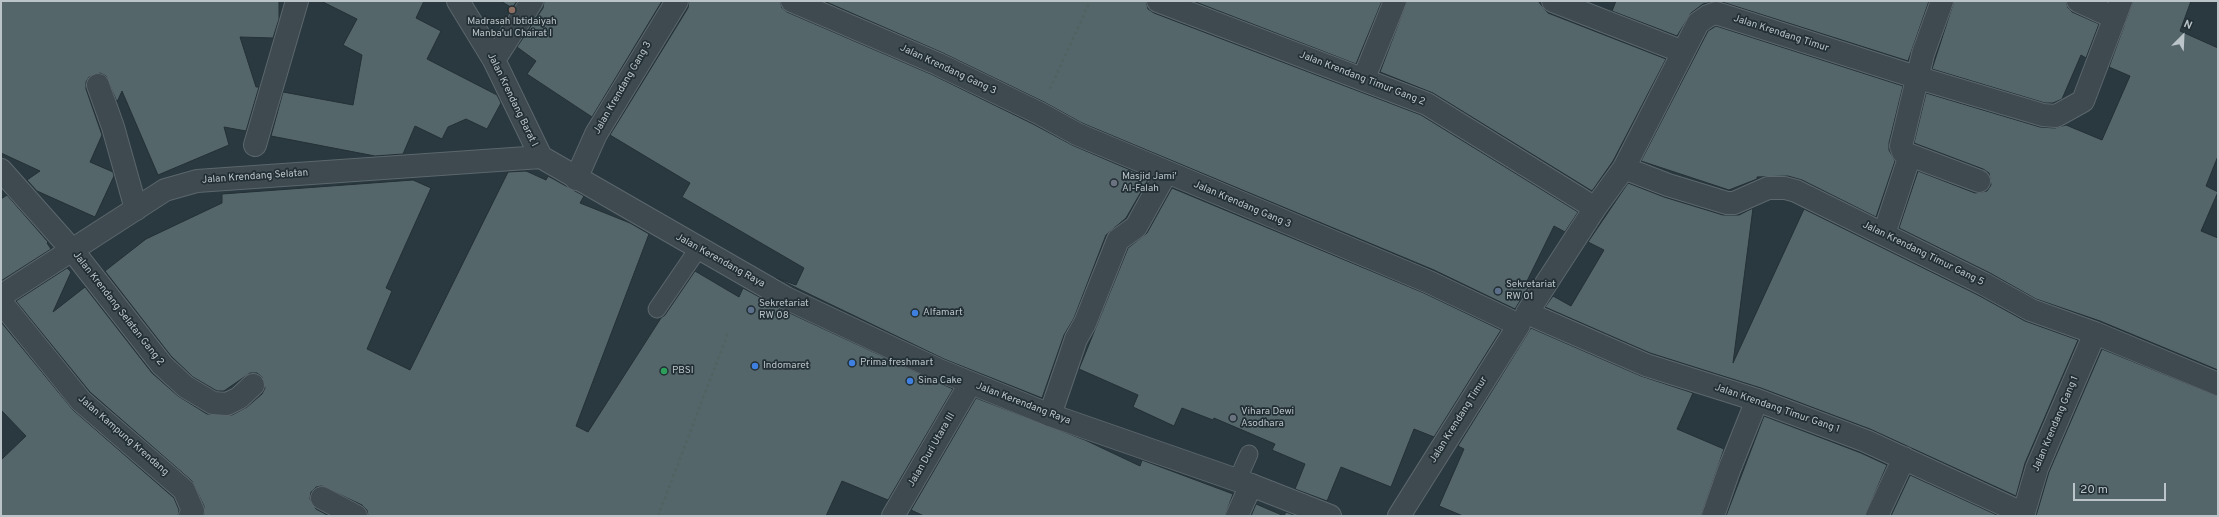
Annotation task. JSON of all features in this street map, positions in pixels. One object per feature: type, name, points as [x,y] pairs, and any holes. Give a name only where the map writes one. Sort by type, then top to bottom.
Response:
[{"type":"street","points":[[255,145],[297,1]]},
{"type":"street","name":"Jalan Krendang Barat I","points":[[458,1],[494,60],[541,157]]},
{"type":"street","points":[[494,60],[532,1]]},
{"type":"street","name":"Jalan Krendang Gang 3","points":[[576,179],[596,134],[677,1]]},
{"type":"street","name":"Jalan Krendang Gang 3","points":[[792,1],[938,64],[1039,113],[1077,134],[1166,173],[1429,282],[1523,319]]},
{"type":"street","name":"Jalan Krendang Timur Gang 2","points":[[1158,1],[1364,78],[1427,104],[1595,208]]},
{"type":"street","points":[[1364,78],[1395,1]]},
{"type":"street","points":[[1553,1],[1684,52]]},
{"type":"street","points":[[1942,1],[1923,54],[1919,78],[1901,146],[1903,152],[1979,181]]},
{"type":"street","points":[[2078,1],[2118,10]]},
{"type":"street","name":"Jalan Krendang Timur","points":[[1399,516],[1523,319],[1595,208],[1624,168],[1698,23],[1708,16],[1716,13],[1919,78],[2043,115],[2056,116],[2083,101],[2118,10]]},
{"type":"street","points":[[98,85],[113,127],[136,209]]},
{"type":"street","points":[[1884,234],[1910,155]]},
{"type":"street","name":"Jalan Kerendang Raya","points":[[541,157],[576,179],[786,298],[970,384],[1050,415],[1244,483],[1330,516]]},
{"type":"street","name":"Jalan Krendang Selatan","points":[[1,296],[73,251],[165,190],[210,180],[541,157]]},
{"type":"street","name":"Jalan Krendang Timur Gang 5","points":[[1624,168],[1668,185],[1727,203],[1734,203],[1768,188],[1785,188],[1884,234],[1984,284],[2031,310],[2095,333],[2218,384]]},
{"type":"street","name":"Jalan Krendang Selatan Gang 2","points":[[1,170],[73,251],[162,365],[186,387],[213,403],[227,404],[239,398],[253,384]]},
{"type":"street","points":[[1050,415],[1076,339],[1085,323],[1118,240],[1136,227],[1166,173]]},
{"type":"street","name":"Jalan Kampung Krendang","points":[[1,302],[81,401],[184,490],[193,511],[190,516]]},
{"type":"street","name":"Jalan Krendang Timur Gang 1","points":[[1523,319],[1646,365],[1757,400],[1866,441],[2024,515]]},
{"type":"street","name":"Jalan Krendang Gang 1","points":[[2024,515],[2037,468],[2095,333]]},
{"type":"street","name":"Jalan Duri Utara III","points":[[893,516],[970,384]]},
{"type":"street","points":[[1713,516],[1729,470],[1757,400]]},
{"type":"street","points":[[1877,516],[1904,458]]},
{"type":"street","points":[[1237,516],[1244,483]]},
{"type":"street","points":[[322,498],[356,516]]},
{"type":"lane","points":[[657,309],[698,249]]},
{"type":"lane","points":[[1244,483],[1249,454]]},
{"type":"path","points":[[1039,113],[1090,1]]},
{"type":"path","points":[[658,516],[728,333]]},
{"type":"building","points":[[1,1],[279,1],[279,19],[273,38],[240,37],[256,87],[259,87],[246,131],[224,127],[229,145],[158,175],[122,91],[117,102],[106,76],[100,73],[89,77],[86,82],[86,89],[102,135],[90,162],[113,172],[114,176],[95,217],[37,191],[27,180],[40,171],[1,153]]},
{"type":"building","points":[[321,1],[424,1],[416,18],[441,31],[427,59],[497,95],[501,103],[487,129],[466,119],[448,127],[442,139],[415,126],[403,154],[375,156],[271,136],[283,92],[353,105],[362,55],[343,45],[357,19]]},
{"type":"building","points":[[501,1],[517,1],[512,8]]},
{"type":"building","points":[[544,1],[662,1],[592,117],[527,74],[536,61],[517,47],[543,8]]},
{"type":"building","points":[[689,1],[780,1],[782,8],[787,12],[933,75],[1033,124],[1072,145],[1149,178],[1126,218],[1106,235],[1074,318],[1064,335],[1042,398],[944,359],[776,278],[796,285],[804,268],[682,197],[690,183],[610,135],[688,8]]},
{"type":"building","points":[[824,1],[1146,1],[1148,9],[1154,13],[1421,115],[1578,212],[1565,232],[1554,226],[1527,281],[1531,283],[1515,309],[1434,270],[1082,123],[1044,102],[943,53]]},
{"type":"building","points":[[1193,1],[1382,1],[1356,64]]},
{"type":"building","points":[[1407,1],[1538,1],[1548,13],[1666,59],[1613,161],[1592,191],[1433,93],[1380,72]]},
{"type":"building","points":[[1616,1],[1719,1],[1703,4],[1691,13],[1677,36],[1612,11]]},
{"type":"building","points":[[1719,1],[1929,1],[1908,61]]},
{"type":"building","points":[[1954,1],[2066,1],[2068,8],[2072,12],[2099,24],[2086,58],[2081,55],[2062,99],[2053,103],[2045,103],[1932,69]]},
{"type":"building","points":[[2133,1],[2191,1],[2180,31],[2218,48],[2218,156],[2206,186],[2218,192],[2201,231],[2218,238],[2218,370],[2100,321],[2036,299],[1990,273],[1899,228],[1918,171],[1975,193],[1987,191],[1991,185],[1989,173],[1983,169],[1914,143],[1926,93],[2040,127],[2055,128],[2066,125],[2102,140],[2130,76],[2109,67]]},
{"type":"building","points":[[1716,26],[1903,86],[1889,143],[1889,150],[1895,161],[1876,217],[1802,180],[1788,176],[1757,177],[1757,179],[1729,190],[1641,161],[1708,31]]},
{"type":"building","points":[[526,171],[546,180],[548,176],[584,196],[580,203],[630,223],[649,234],[576,426],[588,432],[661,318],[665,315],[695,271],[739,297],[743,288],[781,309],[953,389],[888,500],[842,481],[826,516],[368,516],[367,510],[362,505],[322,486],[316,487],[311,492],[310,499],[316,509],[329,516],[204,516],[204,506],[192,481],[90,392],[16,301],[67,268],[71,272],[53,312],[85,287],[152,373],[178,396],[207,414],[232,415],[247,407],[262,394],[265,388],[262,377],[257,373],[250,373],[224,391],[217,391],[193,377],[171,356],[105,271],[146,239],[222,203],[222,194],[413,180],[431,188],[386,288],[392,291],[367,349],[410,370],[508,172]]},
{"type":"building","points":[[1628,183],[1664,197],[1723,215],[1739,215],[1753,208],[1733,363],[1804,209],[1978,295],[2025,321],[2078,340],[2025,463],[2016,496],[1870,429],[1761,388],[1650,353],[1545,307],[1553,296],[1571,306],[1604,250],[1588,242]]},
{"type":"building","points":[[1172,188],[1424,293],[1501,330],[1434,437],[1414,429],[1391,487],[1341,467],[1327,501],[1295,489],[1305,464],[1272,450],[1275,444],[1214,418],[1213,420],[1182,408],[1174,426],[1133,407],[1138,395],[1079,369],[1128,248],[1147,233]]},
{"type":"building","points":[[7,195],[48,242],[47,243],[51,249],[1,281],[1,199]]},
{"type":"building","points":[[1,322],[73,410],[174,498],[179,510],[178,516],[1,516],[1,460],[26,436],[1,410]]},
{"type":"building","points":[[1531,328],[1641,376],[1693,393],[1677,429],[1724,449],[1701,516],[1463,516],[1439,506],[1464,449],[1458,446]]},
{"type":"building","points":[[2102,349],[2218,396],[2218,516],[2036,516],[2049,472]]},
{"type":"building","points":[[976,398],[1085,440],[1140,466],[1142,460],[1233,494],[1225,516],[924,516],[911,510]]},
{"type":"building","points":[[1764,416],[1861,453],[1887,465],[1865,516],[1726,516]]},
{"type":"building","points":[[1910,475],[1999,516],[1891,516]]},
{"type":"building","points":[[1256,504],[1284,516],[1251,516]]},
{"type":"building","points":[[1286,512],[1296,516],[1284,516]]},
{"type":"place","name":"Madrasah Ibtidaiyah Manba'ul Chairat I","points":[[512,10]]},
{"type":"place","name":"Masjid Jami' Al-Falah","points":[[1114,183]]},
{"type":"place","name":"Sekretariat RW 01","points":[[1498,291]]},
{"type":"place","name":"Sekretariat RW 08","points":[[751,310]]},
{"type":"place","name":"Alfamart","points":[[915,313]]},
{"type":"place","name":"Prima freshmart","points":[[852,363]]},
{"type":"place","name":"Indomaret","points":[[755,366]]},
{"type":"place","name":"PBSI","points":[[664,371]]},
{"type":"place","name":"Sina Cake","points":[[910,381]]},
{"type":"place","name":"Vihara Dewi Asodhara","points":[[1233,418]]}]
